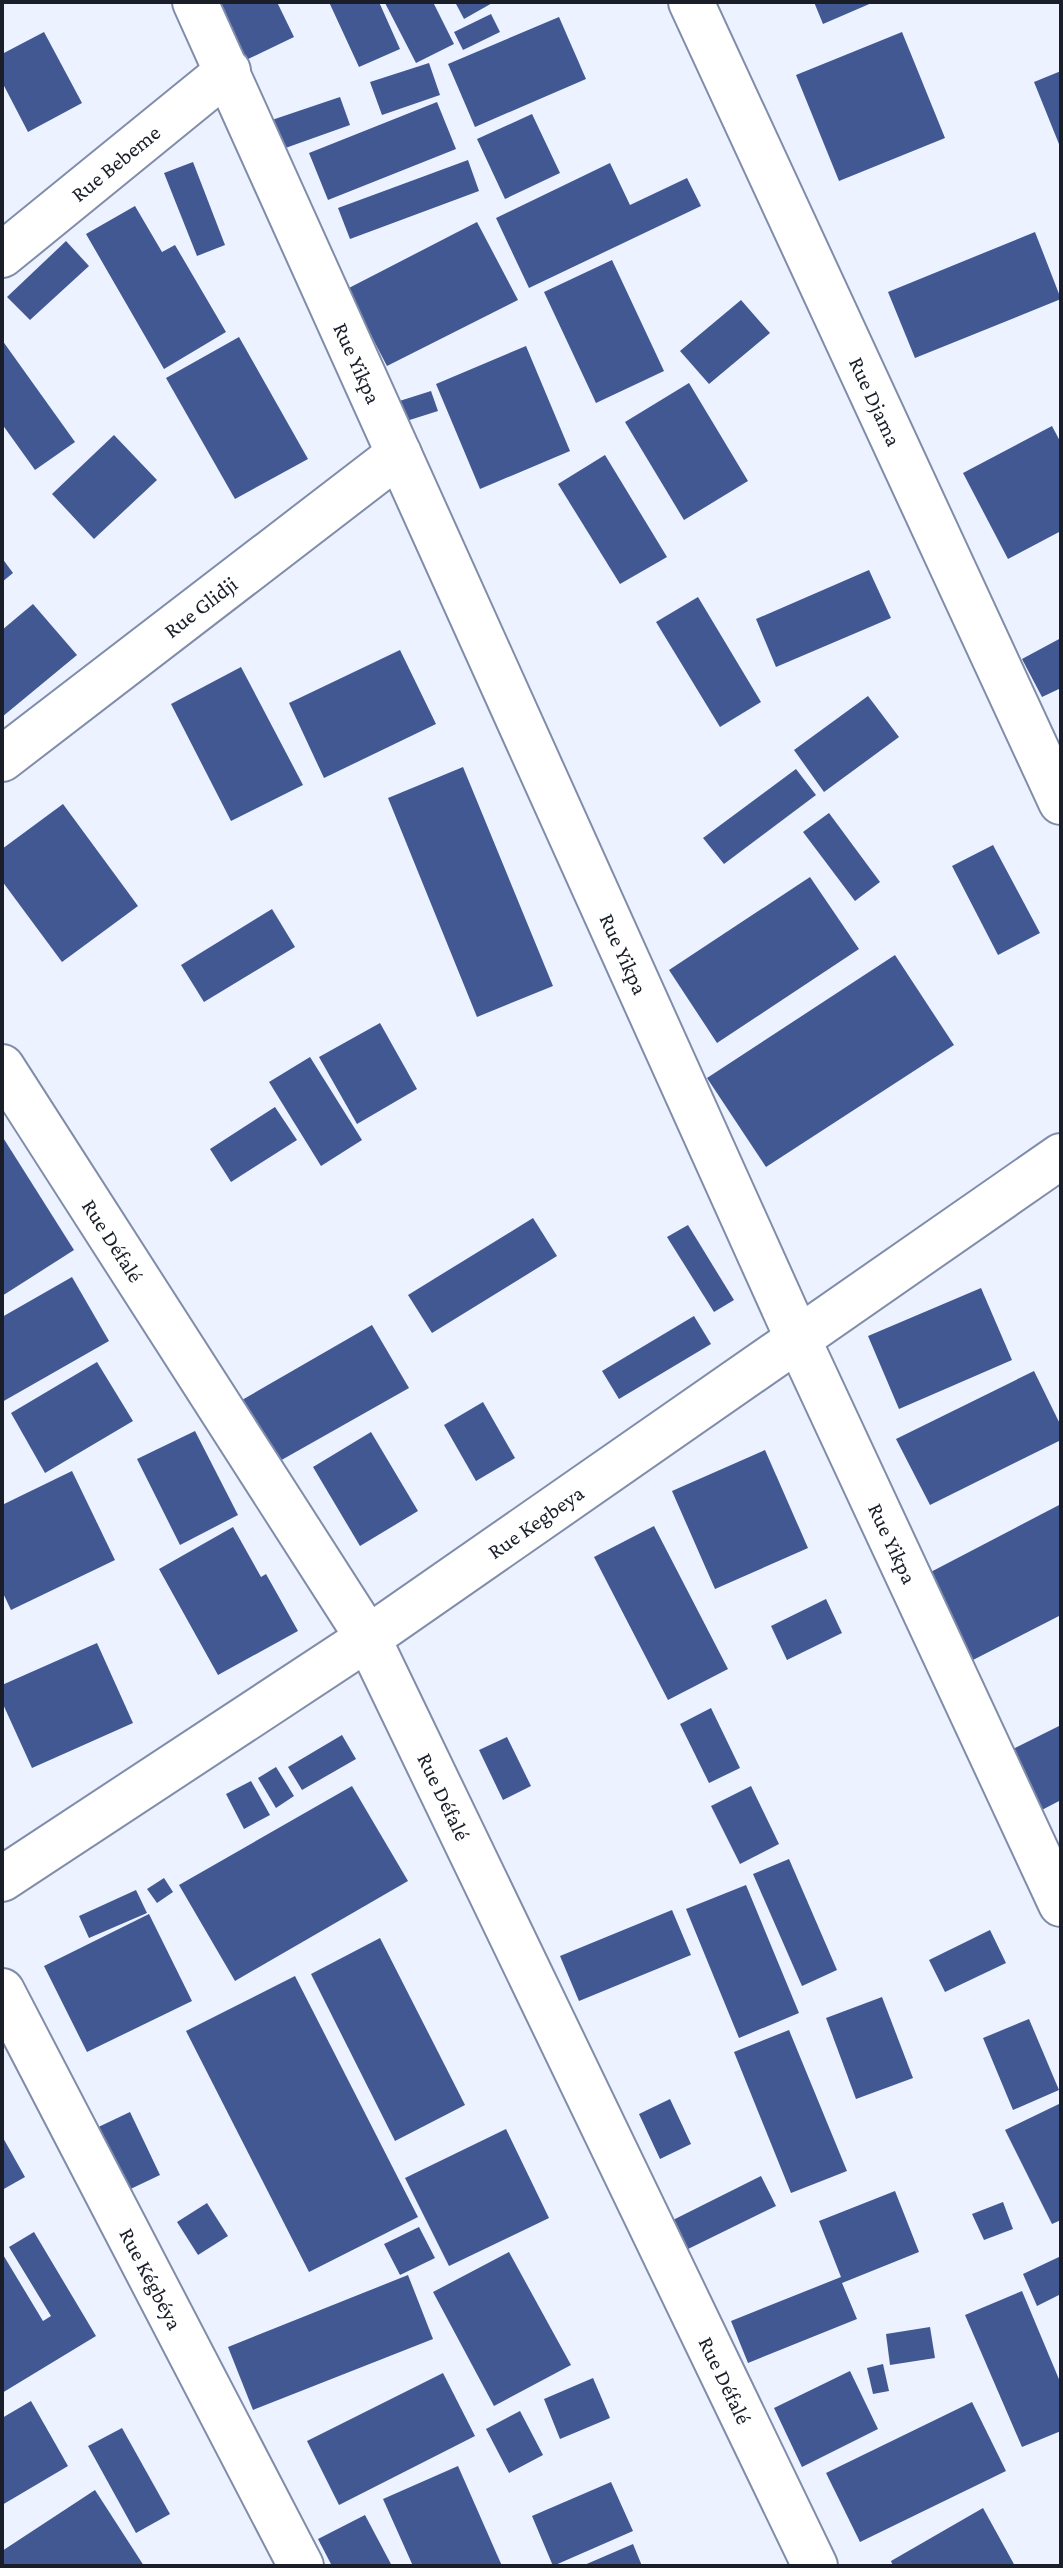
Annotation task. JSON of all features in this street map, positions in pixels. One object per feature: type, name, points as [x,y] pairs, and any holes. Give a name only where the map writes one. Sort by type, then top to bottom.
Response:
[{"type":"street","name":"Rue Yikpa","points":[[195,2],[797,1337],[1061,1904]]},
{"type":"street","name":"Rue Djama","points":[[691,2],[1061,802]]},
{"type":"street","name":"Rue Bebeme","points":[[2,255],[228,71]]},
{"type":"street","name":"Rue Glidji","points":[[2,759],[399,454]]},
{"type":"street","name":"Rue Défalé","points":[[2,1067],[368,1638],[815,2566]]},
{"type":"street","name":"Rue Kegbeya","points":[[2,1879],[368,1638],[1061,1156]]},
{"type":"street","name":"Rue Kégbéya","points":[[2,1991],[301,2566]]},
{"type":"building","points":[[218,2],[277,2],[294,37],[246,60]]},
{"type":"building","points":[[329,2],[379,2],[400,49],[359,67]]},
{"type":"building","points":[[433,2],[454,44],[416,63],[385,3]]},
{"type":"building","points":[[455,2],[494,2],[464,19]]},
{"type":"building","points":[[814,2],[874,2],[823,24]]},
{"type":"building","points":[[491,14],[500,32],[463,50],[454,32]]},
{"type":"building","points":[[559,17],[586,79],[475,127],[448,64]]},
{"type":"building","points":[[44,32],[82,103],[28,132],[2,82],[2,54]]},
{"type":"building","points":[[902,32],[945,138],[839,181],[796,75]]},
{"type":"building","points":[[429,63],[440,95],[382,115],[370,82]]},
{"type":"building","points":[[1061,71],[1061,149],[1034,82]]},
{"type":"building","points":[[340,97],[350,125],[277,151],[266,122]]},
{"type":"building","points":[[437,102],[456,149],[328,200],[309,153]]},
{"type":"building","points":[[532,114],[560,173],[505,199],[477,139]]},
{"type":"building","points":[[468,160],[479,191],[350,239],[338,208]]},
{"type":"building","points":[[193,162],[225,245],[197,256],[164,173]]},
{"type":"building","points":[[610,163],[630,205],[687,178],[701,206],[529,288],[496,218]]},
{"type":"building","points":[[135,206],[162,252],[175,245],[226,332],[164,369],[86,234]]},
{"type":"building","points":[[477,222],[518,300],[387,366],[347,289]]},
{"type":"building","points":[[1035,232],[1061,299],[915,358],[888,292]]},
{"type":"building","points":[[66,241],[89,266],[30,320],[7,297]]},
{"type":"building","points":[[612,260],[664,371],[596,403],[544,292]]},
{"type":"building","points":[[741,300],[770,333],[709,384],[680,351]]},
{"type":"building","points":[[239,337],[308,459],[235,499],[166,378]]},
{"type":"building","points":[[2,340],[75,442],[35,470],[2,424]]},
{"type":"building","points":[[526,346],[570,451],[480,489],[436,384]]},
{"type":"building","points":[[689,383],[748,481],[684,520],[625,422]]},
{"type":"building","points":[[431,391],[438,411],[397,424],[390,404]]},
{"type":"building","points":[[1052,426],[1061,443],[1061,531],[1008,559],[963,473]]},
{"type":"building","points":[[114,435],[157,480],[94,539],[52,494]]},
{"type":"building","points":[[605,455],[667,557],[620,584],[558,484]]},
{"type":"building","points":[[2,558],[13,573],[2,582]]},
{"type":"building","points":[[869,570],[891,618],[776,667],[756,619]]},
{"type":"building","points":[[698,597],[761,702],[720,727],[656,622]]},
{"type":"building","points":[[33,604],[77,655],[2,717],[2,630]]},
{"type":"building","points":[[1061,638],[1061,688],[1042,697],[1022,659]]},
{"type":"building","points":[[400,650],[436,724],[324,778],[289,703]]},
{"type":"building","points":[[241,667],[303,785],[231,821],[171,704]]},
{"type":"building","points":[[868,696],[899,737],[824,792],[794,750]]},
{"type":"building","points":[[463,767],[553,986],[477,1017],[388,798]]},
{"type":"building","points":[[796,769],[816,795],[724,864],[703,838]]},
{"type":"building","points":[[63,804],[138,906],[62,962],[2,881],[2,849]]},
{"type":"building","points":[[829,813],[880,882],[855,901],[803,832]]},
{"type":"building","points":[[993,845],[1040,933],[998,955],[952,866]]},
{"type":"building","points":[[810,877],[859,949],[717,1043],[669,970]]},
{"type":"building","points":[[272,909],[295,947],[204,1002],[181,965]]},
{"type":"building","points":[[895,955],[954,1045],[766,1167],[707,1078]]},
{"type":"building","points":[[380,1023],[417,1089],[357,1124],[319,1057]]},
{"type":"building","points":[[310,1057],[362,1140],[321,1166],[269,1082]]},
{"type":"building","points":[[275,1107],[297,1140],[231,1182],[210,1149]]},
{"type":"building","points":[[2,1136],[74,1250],[2,1296]]},
{"type":"building","points":[[533,1218],[557,1256],[432,1333],[408,1295]]},
{"type":"building","points":[[688,1225],[734,1300],[714,1312],[667,1237]]},
{"type":"building","points":[[72,1277],[109,1341],[2,1402],[2,1317]]},
{"type":"building","points":[[981,1288],[1012,1360],[899,1409],[868,1336]]},
{"type":"building","points":[[694,1316],[711,1344],[619,1399],[602,1371]]},
{"type":"building","points":[[372,1325],[409,1388],[278,1462],[242,1400]]},
{"type":"building","points":[[97,1362],[133,1421],[45,1473],[11,1413]]},
{"type":"building","points":[[1034,1371],[1061,1426],[1061,1440],[930,1505],[896,1439]]},
{"type":"building","points":[[483,1402],[515,1458],[476,1481],[444,1425]]},
{"type":"building","points":[[195,1431],[238,1515],[180,1545],[137,1459]]},
{"type":"building","points":[[371,1432],[418,1511],[360,1546],[313,1467]]},
{"type":"building","points":[[765,1450],[808,1548],[715,1589],[672,1491]]},
{"type":"building","points":[[72,1471],[115,1560],[11,1610],[2,1591],[2,1505]]},
{"type":"building","points":[[1061,1504],[1061,1615],[971,1661],[925,1575]]},
{"type":"building","points":[[654,1526],[728,1669],[668,1700],[594,1557]]},
{"type":"building","points":[[233,1527],[261,1577],[266,1574],[298,1631],[218,1675],[159,1569]]},
{"type":"building","points":[[826,1599],[842,1633],[787,1660],[771,1626]]},
{"type":"building","points":[[97,1643],[133,1723],[32,1768],[2,1702],[2,1685]]},
{"type":"building","points":[[711,1708],[740,1768],[709,1783],[680,1724]]},
{"type":"building","points":[[1061,1725],[1061,1800],[1038,1812],[1007,1752]]},
{"type":"building","points":[[342,1735],[356,1759],[302,1790],[288,1767]]},
{"type":"building","points":[[507,1737],[531,1786],[503,1800],[479,1750]]},
{"type":"building","points":[[276,1767],[294,1796],[276,1808],[258,1778]]},
{"type":"building","points":[[251,1781],[270,1815],[244,1829],[226,1794]]},
{"type":"building","points":[[352,1786],[408,1881],[235,1981],[179,1885]]},
{"type":"building","points":[[751,1786],[779,1844],[740,1864],[711,1806]]},
{"type":"building","points":[[789,1859],[837,1970],[802,1986],[753,1874]]},
{"type":"building","points":[[164,1878],[173,1892],[157,1903],[147,1889]]},
{"type":"building","points":[[746,1885],[799,2013],[739,2038],[686,1909]]},
{"type":"building","points":[[136,1890],[147,1913],[89,1938],[79,1916]]},
{"type":"building","points":[[672,1910],[691,1955],[579,2001],[560,1956]]},
{"type":"building","points":[[149,1914],[192,2001],[87,2052],[44,1966]]},
{"type":"building","points":[[990,1930],[1006,1963],[945,1992],[929,1960]]},
{"type":"building","points":[[380,1938],[465,2105],[395,2141],[311,1974]]},
{"type":"building","points":[[295,1976],[418,2217],[309,2272],[186,2031]]},
{"type":"building","points":[[882,1997],[913,2078],[856,2099],[826,2018]]},
{"type":"building","points":[[1029,2019],[1059,2090],[1013,2110],[983,2038]]},
{"type":"building","points":[[789,2030],[847,2171],[791,2193],[734,2052]]},
{"type":"building","points":[[670,2099],[691,2144],[660,2159],[639,2114]]},
{"type":"building","points":[[1061,2103],[1061,2220],[1052,2224],[1005,2130]]},
{"type":"building","points":[[130,2112],[160,2175],[120,2194],[90,2131]]},
{"type":"building","points":[[506,2129],[549,2218],[449,2266],[405,2178]]},
{"type":"building","points":[[2,2136],[25,2177],[2,2190]]},
{"type":"building","points":[[761,2176],[776,2206],[686,2250],[671,2221]]},
{"type":"building","points":[[895,2191],[919,2252],[842,2283],[857,2319],[748,2363],[731,2321],[841,2277],[819,2221]]},
{"type":"building","points":[[1003,2202],[1013,2229],[984,2240],[972,2214]]},
{"type":"building","points":[[207,2203],[228,2236],[198,2255],[177,2222]]},
{"type":"building","points":[[419,2227],[435,2258],[400,2275],[384,2244]]},
{"type":"building","points":[[34,2232],[96,2336],[2,2393],[2,2253],[43,2321],[51,2316],[9,2247]]},
{"type":"building","points":[[509,2252],[571,2365],[494,2406],[433,2292]]},
{"type":"building","points":[[1061,2256],[1061,2294],[1037,2306],[1023,2274]]},
{"type":"building","points":[[408,2275],[433,2339],[253,2410],[228,2347]]},
{"type":"building","points":[[1022,2291],[1061,2384],[1061,2431],[1022,2447],[965,2315]]},
{"type":"building","points":[[930,2327],[935,2358],[890,2365],[886,2334]]},
{"type":"building","points":[[883,2364],[889,2391],[873,2394],[867,2368]]},
{"type":"building","points":[[850,2371],[878,2429],[802,2467],[774,2408]]},
{"type":"building","points":[[443,2373],[475,2436],[339,2505],[307,2441]]},
{"type":"building","points":[[593,2378],[610,2418],[560,2439],[544,2399]]},
{"type":"building","points":[[31,2401],[68,2466],[2,2505],[2,2418]]},
{"type":"building","points":[[972,2402],[1006,2471],[860,2542],[826,2473]]},
{"type":"building","points":[[520,2411],[543,2455],[509,2473],[486,2429]]},
{"type":"building","points":[[122,2428],[170,2514],[136,2533],[88,2446]]},
{"type":"building","points":[[458,2466],[502,2566],[413,2566],[383,2499]]},
{"type":"building","points":[[611,2482],[633,2531],[553,2566],[532,2516]]},
{"type":"building","points":[[95,2490],[144,2566],[2,2566],[2,2551]]},
{"type":"building","points":[[983,2508],[1015,2566],[893,2566],[891,2561]]},
{"type":"building","points":[[365,2515],[392,2566],[332,2566],[318,2539]]},
{"type":"building","points":[[633,2544],[642,2566],[582,2566]]}]
